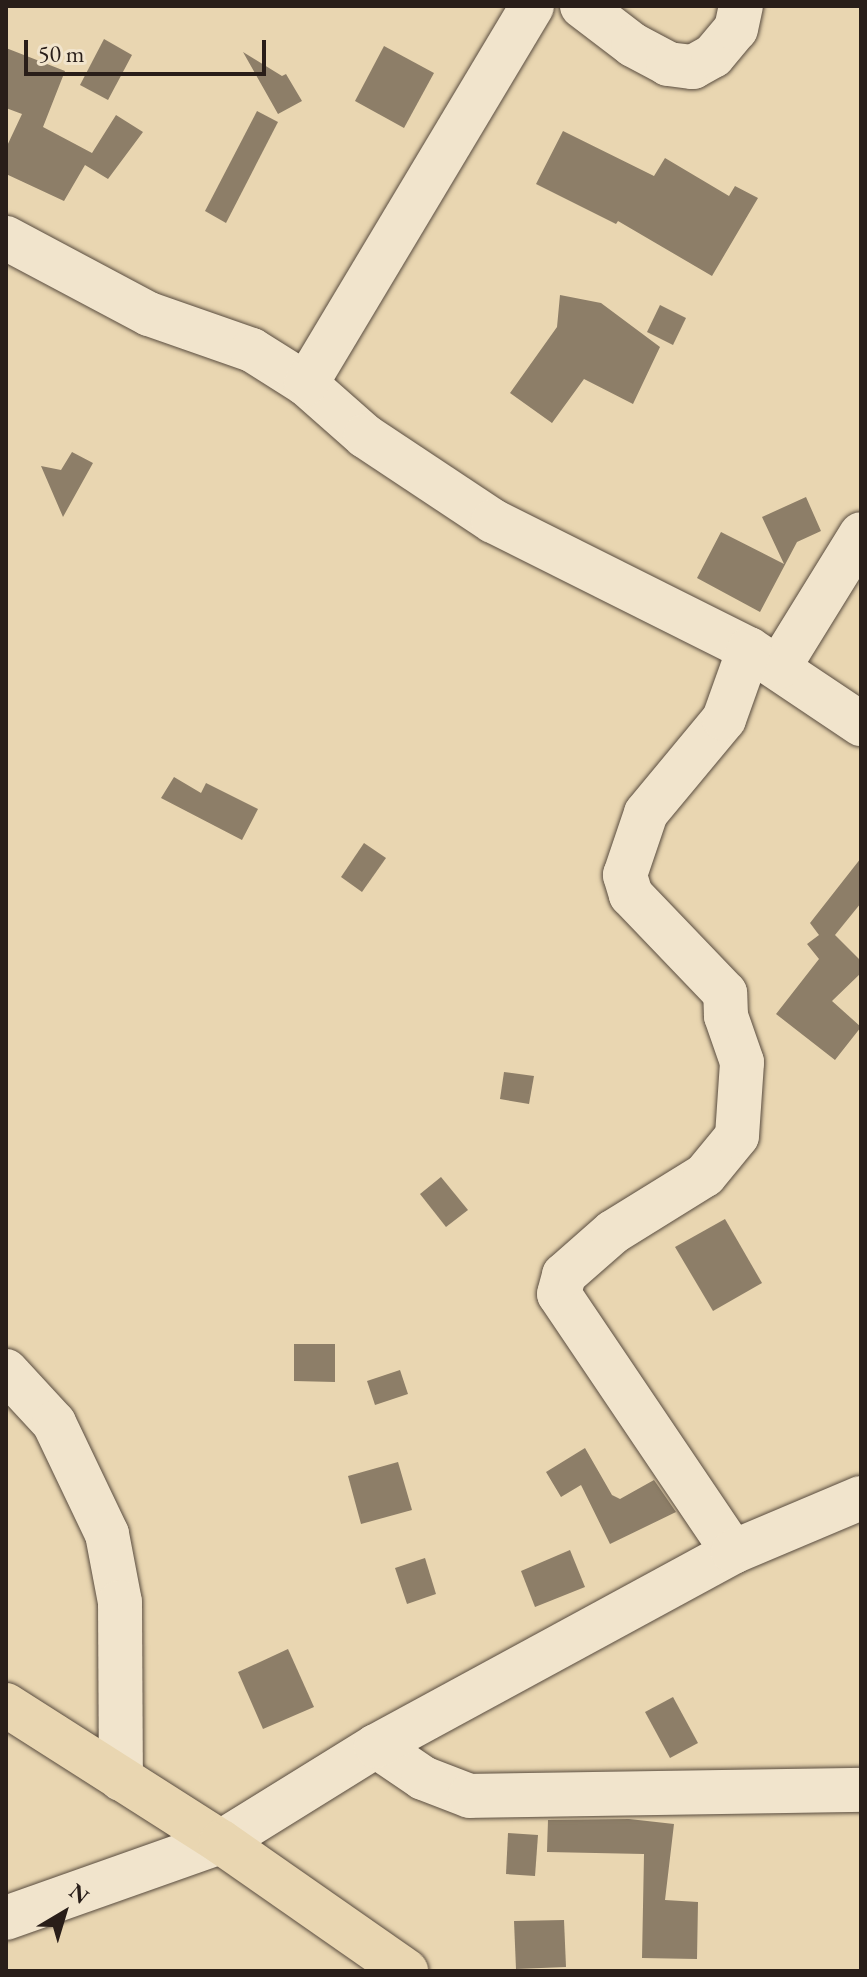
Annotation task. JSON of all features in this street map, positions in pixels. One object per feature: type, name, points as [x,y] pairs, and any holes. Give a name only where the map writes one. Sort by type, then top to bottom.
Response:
[{"type":"highway","points":[[6,1705],[221,1842],[406,1971]]},
{"type":"street","points":[[306,384],[532,6]]},
{"type":"street","points":[[582,6],[644,52],[668,64],[693,67],[713,56],[736,29],[741,6]]},
{"type":"street","points":[[6,238],[149,314],[252,350],[306,384],[365,436],[493,521],[764,658],[861,724]]},
{"type":"street","points":[[733,1552],[559,1294],[564,1275],[613,1232],[705,1175],[737,1136],[742,1062],[726,1016],[725,993],[631,895],[625,875],[646,813],[724,719],[764,658],[861,534]]},
{"type":"street","points":[[6,1371],[54,1423],[107,1534],[120,1602],[121,1779]]},
{"type":"street","points":[[6,1918],[221,1842],[376,1746],[733,1552],[861,1498]]},
{"type":"street","points":[[376,1746],[423,1778],[470,1796],[861,1790]]},
{"type":"building","points":[[104,39],[132,55],[108,100],[80,85]]},
{"type":"building","points":[[384,46],[434,73],[404,128],[355,101]]},
{"type":"building","points":[[6,48],[65,71],[43,127],[92,153],[116,115],[143,132],[108,179],[85,165],[64,201],[6,174],[6,148],[22,114],[6,108]]},
{"type":"building","points":[[243,52],[282,76],[286,74],[302,101],[278,114]]},
{"type":"building","points":[[257,111],[278,122],[226,223],[205,211]]},
{"type":"building","points":[[563,131],[654,176],[665,158],[729,196],[735,186],[758,198],[712,276],[618,221],[616,224],[536,184]]},
{"type":"building","points":[[560,295],[601,303],[660,347],[633,404],[584,379],[552,423],[510,393],[557,327]]},
{"type":"building","points":[[660,305],[686,318],[673,345],[647,332]]},
{"type":"building","points":[[72,452],[93,463],[63,517],[41,466],[61,470]]},
{"type":"building","points":[[806,497],[821,531],[797,542],[760,612],[697,578],[721,532],[784,564],[762,517]]},
{"type":"building","points":[[174,777],[201,793],[206,783],[258,809],[242,840],[161,798]]},
{"type":"building","points":[[364,843],[386,858],[362,892],[341,877]]},
{"type":"building","points":[[861,858],[861,903],[835,935],[861,961],[861,973],[832,1001],[861,1027],[835,1060],[776,1014],[819,959],[807,944],[819,935],[810,923]]},
{"type":"building","points":[[504,1072],[534,1076],[529,1104],[500,1099]]},
{"type":"building","points":[[441,1177],[468,1210],[446,1227],[420,1194]]},
{"type":"building","points":[[725,1219],[762,1283],[713,1311],[675,1247]]},
{"type":"building","points":[[294,1344],[335,1344],[335,1382],[294,1381]]},
{"type":"building","points":[[400,1370],[408,1394],[375,1405],[367,1381]]},
{"type":"building","points":[[585,1448],[612,1495],[620,1499],[654,1480],[676,1512],[610,1544],[581,1485],[561,1497],[546,1472]]},
{"type":"building","points":[[398,1462],[412,1510],[361,1524],[348,1476]]},
{"type":"building","points":[[570,1550],[585,1587],[535,1607],[521,1571]]},
{"type":"building","points":[[425,1558],[436,1594],[407,1604],[395,1568]]},
{"type":"building","points":[[288,1649],[314,1707],[263,1729],[238,1672]]},
{"type":"building","points":[[673,1697],[698,1743],[670,1758],[645,1712]]},
{"type":"building","points":[[629,1819],[674,1824],[665,1900],[698,1902],[697,1959],[642,1958],[644,1854],[547,1852],[548,1820]]},
{"type":"building","points":[[508,1833],[538,1835],[535,1876],[506,1874]]},
{"type":"building","points":[[564,1920],[566,1967],[516,1969],[514,1921]]}]
